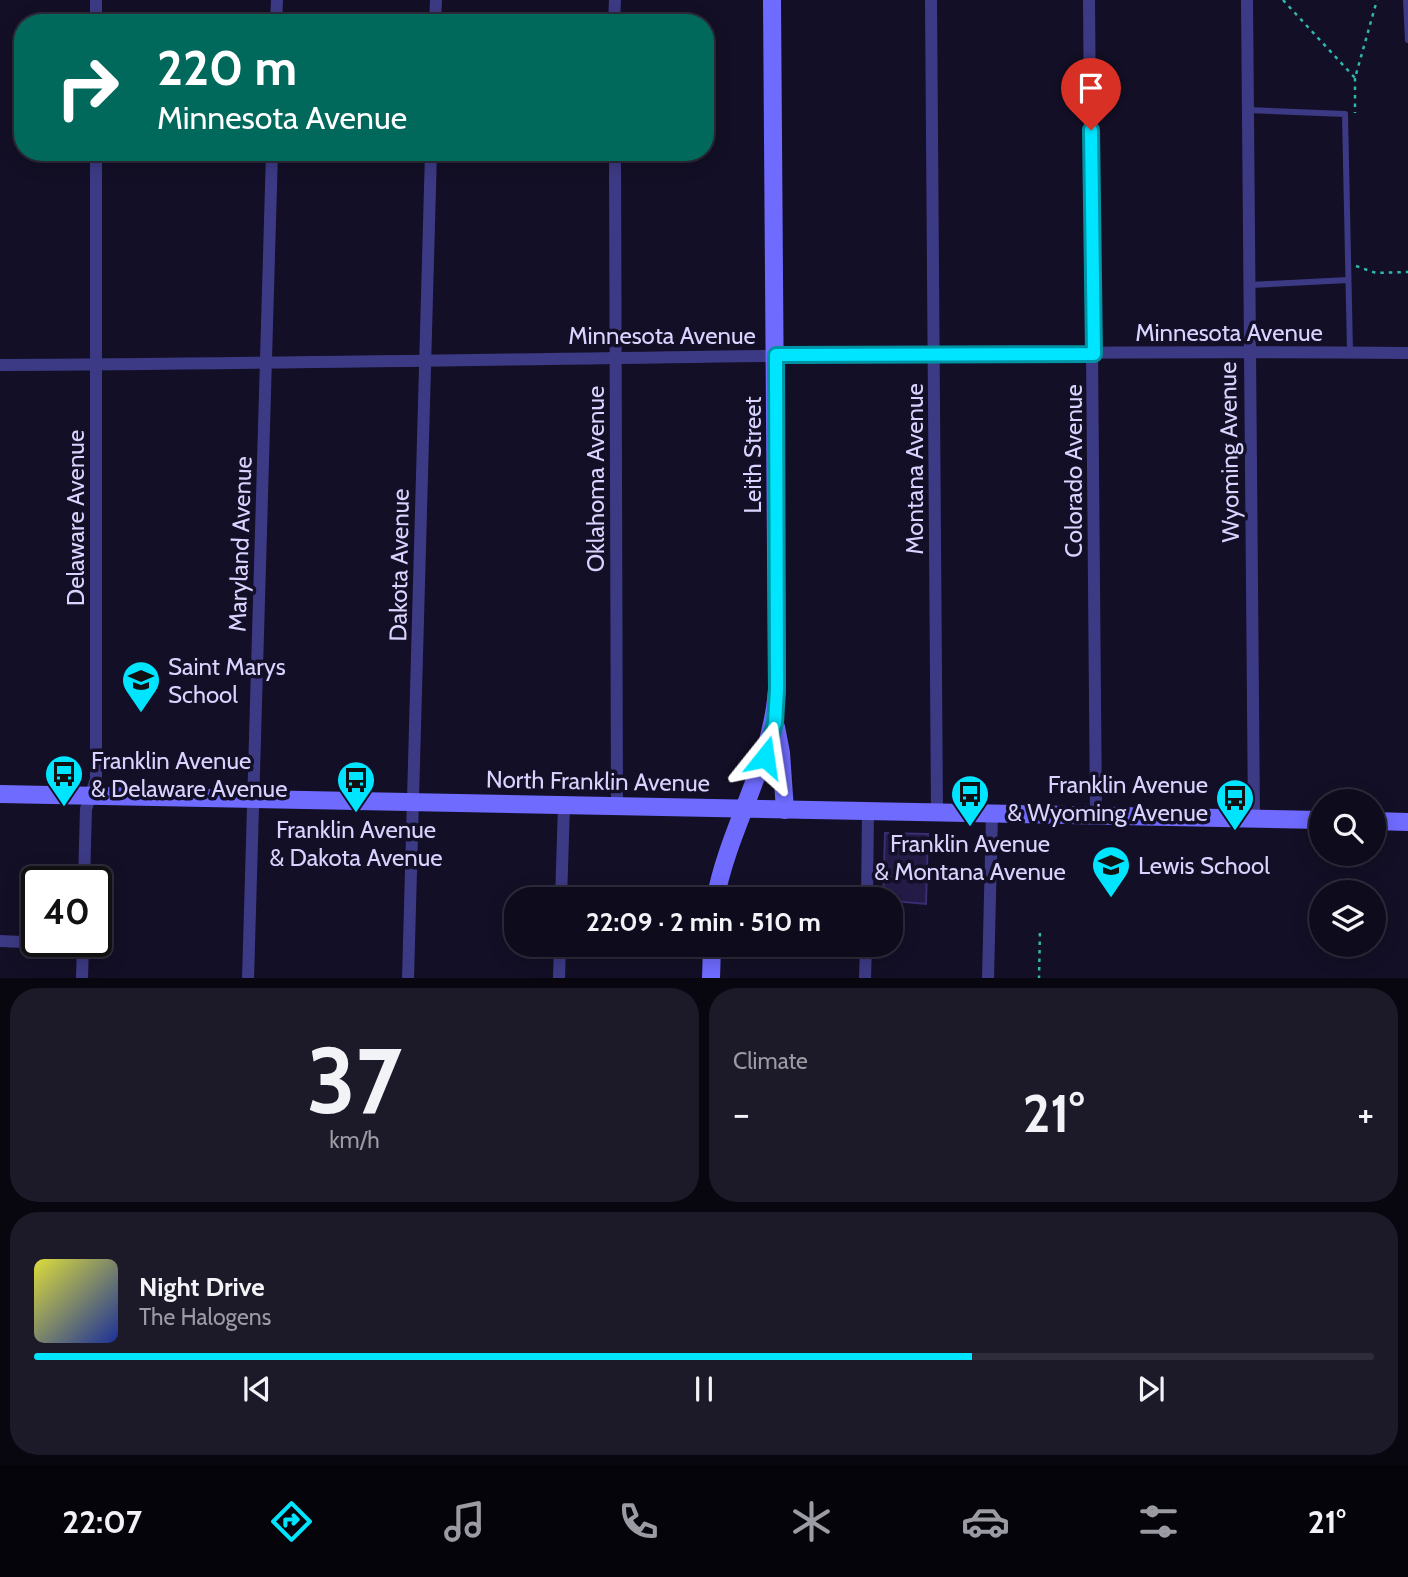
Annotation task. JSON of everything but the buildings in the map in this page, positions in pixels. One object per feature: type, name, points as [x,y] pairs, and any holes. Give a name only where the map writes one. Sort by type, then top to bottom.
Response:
[{"type":"street","name":"Leith Street","points":[[718,887],[725,858],[765,757],[775,723],[776,355],[772,0]]},
{"type":"street","name":"Montana Avenue","points":[[931,0],[937,812]]},
{"type":"street","name":"Colorado Avenue","points":[[1089,0],[1096,816]]},
{"type":"street","name":"Wyoming Avenue","points":[[1248,0],[1254,819]]},
{"type":"street","name":"Delaware Avenue","points":[[84,866],[86,809],[96,779],[96,161]]},
{"type":"street","name":"Maryland Avenue","points":[[248,978],[272,161]]},
{"type":"street","name":"Dakota Avenue","points":[[408,978],[431,161]]},
{"type":"street","name":"Oklahoma Avenue","points":[[615,161],[617,806]]},
{"type":"street","name":"Minnesota Avenue","points":[[0,365],[266,364],[616,356],[1408,353]]},
{"type":"street","points":[[775,723],[781,753],[785,810]]},
{"type":"street","name":"North Franklin Avenue","points":[[0,794],[1309,820]]},
{"type":"street","points":[[561,887],[564,805]]},
{"type":"street","points":[[867,887],[869,811]]},
{"type":"street","points":[[988,978],[992,813]]},
{"type":"street","points":[[1386,821],[1408,822]]},
{"type":"street","points":[[0,942],[21,943]]},
{"type":"street","points":[[82,978],[83,957]]},
{"type":"street","points":[[559,978],[560,957]]},
{"type":"street","points":[[711,978],[712,957]]},
{"type":"street","points":[[865,978],[866,957]]},
{"type":"lane","points":[[1406,0],[1408,40]]},
{"type":"lane","points":[[1248,110],[1345,114],[1350,352]]},
{"type":"lane","points":[[1250,285],[1348,280]]},
{"type":"path","points":[[1283,0],[1355,78],[1377,0]]},
{"type":"path","points":[[1356,266],[1376,273],[1408,272]]},
{"type":"path","points":[[1039,978],[1040,928]]},
{"type":"place","name":"Saint Marys School","points":[[141,714]]},
{"type":"place","name":"Franklin Avenue & Delaware Avenue","points":[[64,808]]},
{"type":"place","name":"Franklin Avenue & Dakota Avenue","points":[[356,814]]},
{"type":"place","name":"Franklin Avenue & Montana Avenue","points":[[970,828]]},
{"type":"place","name":"Franklin Avenue & Wyoming Avenue","points":[[1235,832]]},
{"type":"place","name":"Lewis School","points":[[1111,899]]},
{"type":"route","points":[[765,757],[775,723],[777,689],[776,355],[1094,354],[1091,130]]}]
